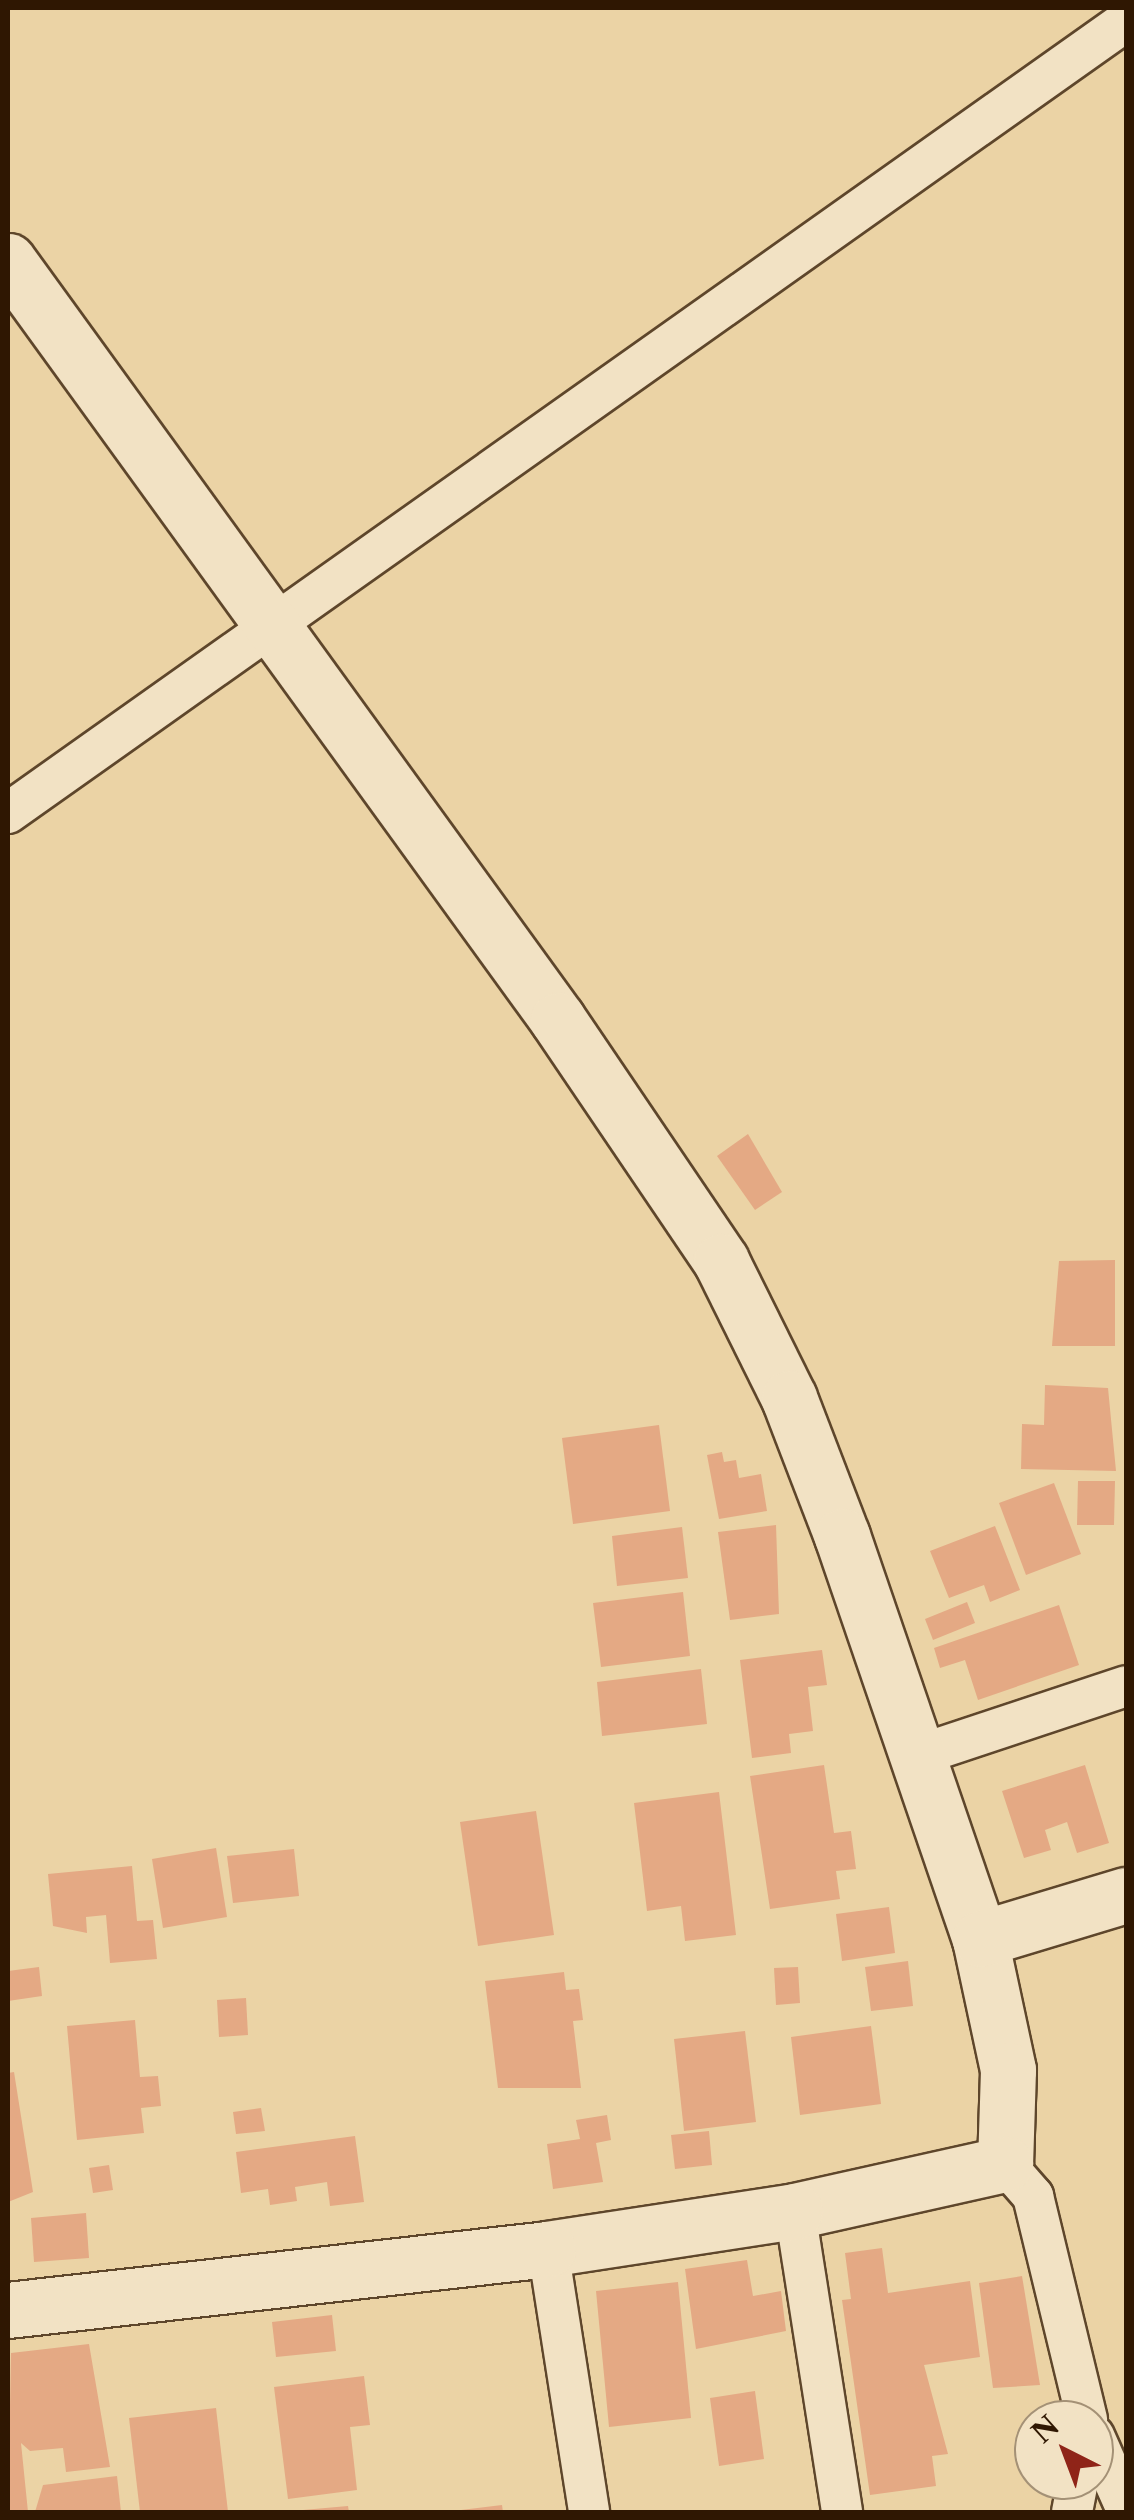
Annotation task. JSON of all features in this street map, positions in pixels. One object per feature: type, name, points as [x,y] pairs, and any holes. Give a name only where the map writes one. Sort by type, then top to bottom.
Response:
[{"type":"street","points":[[8,813],[269,632],[1126,21]]},
{"type":"street","points":[[8,261],[269,632],[558,1020],[722,1261],[790,1398],[920,1756],[980,1939],[1008,2070],[1005,2164],[1034,2196],[1082,2400]]},
{"type":"street","points":[[920,1756],[1126,1686]]},
{"type":"street","points":[[980,1939],[1126,1895]]},
{"type":"street","points":[[8,2310],[548,2249],[795,2211],[1005,2164]]},
{"type":"street","points":[[795,2211],[842,2512]]},
{"type":"street","points":[[548,2249],[589,2512]]},
{"type":"street","points":[[1114,2481],[1126,2508]]},
{"type":"building","points":[[748,1134],[782,1192],[755,1210],[717,1156]]},
{"type":"building","points":[[1115,1260],[1115,1346],[1052,1346],[1059,1261]]},
{"type":"building","points":[[1045,1385],[1108,1388],[1116,1471],[1021,1469],[1022,1424],[1044,1425]]},
{"type":"building","points":[[659,1425],[670,1511],[573,1524],[562,1438]]},
{"type":"building","points":[[722,1452],[724,1462],[736,1460],[739,1478],[761,1474],[767,1511],[719,1519],[707,1455]]},
{"type":"building","points":[[1078,1481],[1115,1481],[1114,1525],[1077,1525]]},
{"type":"building","points":[[1054,1483],[1081,1554],[1026,1575],[999,1503]]},
{"type":"building","points":[[776,1525],[779,1614],[730,1620],[718,1532]]},
{"type":"building","points":[[995,1526],[1020,1590],[990,1602],[984,1585],[949,1598],[930,1551]]},
{"type":"building","points":[[682,1527],[688,1578],[617,1586],[612,1536]]},
{"type":"building","points":[[683,1592],[690,1656],[601,1667],[593,1603]]},
{"type":"building","points":[[967,1602],[975,1623],[933,1640],[925,1619]]},
{"type":"building","points":[[1059,1605],[1079,1665],[978,1700],[965,1660],[940,1668],[934,1648]]},
{"type":"building","points":[[822,1650],[827,1685],[808,1687],[813,1731],[789,1734],[791,1753],[752,1758],[740,1660]]},
{"type":"building","points":[[701,1669],[707,1724],[602,1736],[597,1682]]},
{"type":"building","points":[[824,1765],[834,1833],[851,1831],[856,1869],[836,1871],[840,1899],[770,1909],[750,1776]]},
{"type":"building","points":[[1085,1765],[1109,1843],[1077,1853],[1067,1822],[1045,1830],[1051,1850],[1024,1858],[1002,1791]]},
{"type":"building","points":[[719,1792],[736,1935],[685,1941],[681,1906],[647,1911],[634,1803]]},
{"type":"building","points":[[536,1811],[554,1935],[478,1946],[460,1822]]},
{"type":"building","points":[[216,1848],[227,1917],[163,1928],[152,1859]]},
{"type":"building","points":[[294,1849],[299,1896],[233,1903],[227,1856]]},
{"type":"building","points":[[132,1866],[137,1921],[153,1920],[157,1959],[110,1963],[106,1915],[86,1917],[87,1933],[53,1926],[48,1874]]},
{"type":"building","points":[[889,1907],[895,1953],[842,1961],[836,1914]]},
{"type":"building","points":[[908,1961],[913,2006],[871,2011],[865,1967]]},
{"type":"building","points":[[39,1967],[42,1996],[8,2001],[8,1971]]},
{"type":"building","points":[[798,1967],[800,2003],[776,2005],[774,1968]]},
{"type":"building","points":[[564,1972],[566,1990],[579,1989],[583,2020],[573,2021],[581,2088],[498,2088],[485,1981]]},
{"type":"building","points":[[246,1998],[248,2035],[219,2037],[217,2000]]},
{"type":"building","points":[[135,2020],[140,2077],[158,2076],[161,2106],[141,2108],[144,2133],[77,2140],[67,2026]]},
{"type":"building","points":[[871,2026],[881,2104],[800,2115],[791,2037]]},
{"type":"building","points":[[745,2031],[756,2122],[684,2131],[674,2039]]},
{"type":"building","points":[[14,2072],[33,2192],[8,2202],[8,2073]]},
{"type":"building","points":[[261,2108],[265,2131],[236,2134],[233,2112]]},
{"type":"building","points":[[607,2115],[611,2140],[596,2143],[603,2182],[553,2189],[547,2144],[580,2139],[576,2120]]},
{"type":"building","points":[[709,2131],[712,2165],[675,2169],[671,2135]]},
{"type":"building","points":[[355,2136],[364,2202],[330,2206],[327,2182],[295,2187],[297,2201],[270,2205],[268,2189],[241,2193],[236,2152]]},
{"type":"building","points":[[109,2165],[113,2190],[93,2193],[89,2168]]},
{"type":"building","points":[[86,2213],[89,2258],[34,2262],[31,2218]]},
{"type":"building","points":[[882,2248],[888,2293],[970,2281],[980,2357],[924,2365],[948,2454],[932,2456],[936,2486],[870,2495],[842,2300],[851,2299],[845,2253]]},
{"type":"building","points":[[747,2260],[753,2296],[781,2291],[786,2331],[696,2349],[685,2269]]},
{"type":"building","points":[[1022,2276],[1040,2385],[993,2388],[979,2283]]},
{"type":"building","points":[[678,2282],[691,2418],[609,2427],[596,2291]]},
{"type":"building","points":[[332,2315],[336,2351],[276,2357],[272,2322]]},
{"type":"building","points":[[89,2344],[110,2467],[66,2472],[63,2448],[30,2451],[21,2443],[28,2512],[8,2512],[11,2353]]},
{"type":"building","points":[[364,2376],[370,2425],[350,2427],[357,2490],[288,2499],[274,2387]]},
{"type":"building","points":[[755,2391],[764,2459],[719,2466],[710,2398]]},
{"type":"building","points":[[216,2408],[228,2512],[140,2512],[129,2418]]},
{"type":"building","points":[[117,2476],[121,2512],[35,2512],[43,2485]]},
{"type":"building","points":[[502,2505],[503,2512],[461,2512],[461,2510]]},
{"type":"building","points":[[348,2506],[349,2512],[303,2512],[303,2510]]}]
